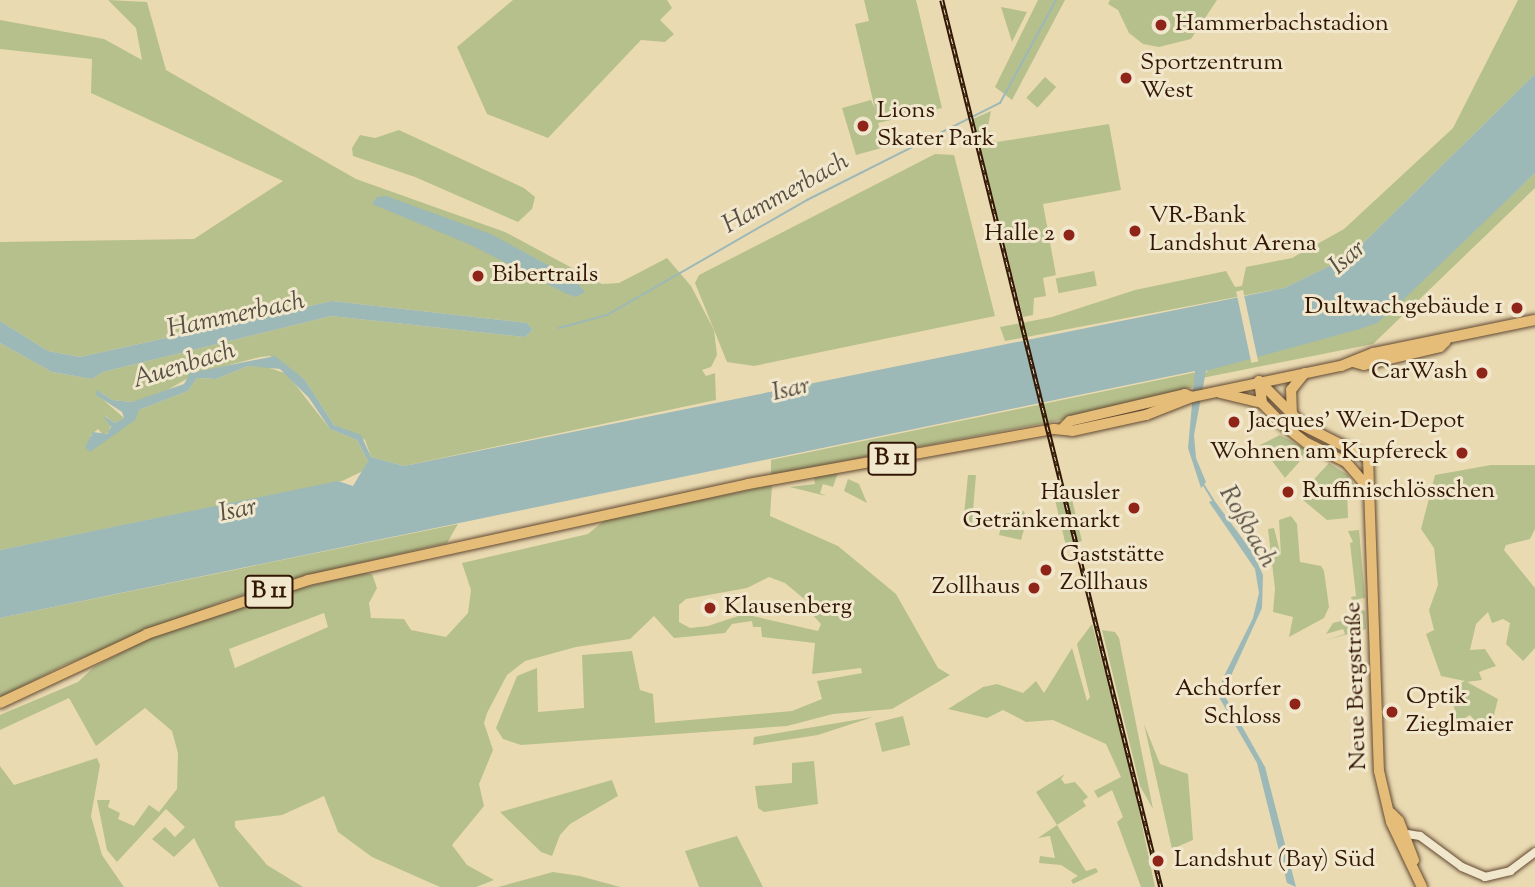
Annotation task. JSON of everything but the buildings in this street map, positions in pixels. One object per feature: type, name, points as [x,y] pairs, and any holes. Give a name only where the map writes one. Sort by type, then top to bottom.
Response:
[{"type":"main road","points":[[1292,416],[1291,390],[1306,373],[1353,362],[1364,365],[1440,347],[1446,341],[1535,320]]},
{"type":"main road","name":"B 11","points":[[0,703],[147,634],[308,580],[686,497],[1064,427],[1070,421],[1166,398],[1192,397],[1306,373]]},
{"type":"main road","points":[[1259,381],[1262,403]]},
{"type":"main road","points":[[1259,381],[1292,416],[1322,438],[1368,458]]},
{"type":"main road","points":[[1212,392],[1262,403],[1297,436],[1353,467],[1369,488]]},
{"type":"main road","points":[[1325,452],[1368,458]]},
{"type":"main road","name":"Neue Bergstraße","points":[[1368,458],[1378,761],[1391,813],[1425,887]]},
{"type":"street","points":[[1400,834],[1420,836],[1462,867],[1485,877],[1510,872],[1535,852]]},
{"type":"green space","points":[[108,0],[147,2],[166,70],[356,179],[505,232],[602,284],[619,283],[667,258],[691,286],[714,330],[717,355],[711,367],[702,370],[706,376],[715,373],[716,400],[404,466],[371,457],[365,440],[334,425],[305,380],[270,356],[260,357],[195,374],[159,395],[132,402],[112,400],[100,392],[100,397],[124,418],[115,423],[104,415],[111,423],[109,432],[103,435],[98,429],[90,436],[100,443],[139,410],[188,391],[197,378],[216,379],[248,366],[267,367],[287,374],[330,429],[357,440],[368,461],[363,471],[342,481],[0,550],[0,343],[52,372],[92,379],[103,372],[331,316],[525,337],[533,330],[527,323],[332,301],[80,357],[48,351],[0,321],[0,242],[194,239],[283,181],[91,93],[92,59],[0,49],[0,20],[104,39],[142,60],[136,28]]},
{"type":"green space","points":[[513,0],[667,0],[672,8],[660,20],[674,34],[665,42],[641,40],[548,138],[487,114],[457,47]]},
{"type":"green space","points":[[864,0],[916,0],[942,108],[878,123],[885,147],[856,155],[842,108],[871,100],[875,109],[855,24],[869,21]]},
{"type":"green space","points":[[1038,0],[1065,0],[1012,100],[995,87]]},
{"type":"green space","name":"Hammerbachstadion","points":[[1110,0],[1217,0],[1191,39],[1159,47],[1143,44],[1129,33],[1118,10],[1108,4]]},
{"type":"green space","points":[[1518,0],[1535,0],[1535,74],[1350,256],[1284,288],[1005,341],[1000,327],[1052,317],[1135,290],[1226,271],[1235,287],[1242,286],[1246,267],[1292,258],[1344,229],[1453,128]]},
{"type":"green space","points":[[1001,7],[1027,12],[1012,42]]},
{"type":"green space","points":[[1045,77],[1056,87],[1037,108],[1026,98]]},
{"type":"green space","points":[[991,111],[988,126],[992,140],[997,142],[1109,124],[1121,190],[1043,204],[1056,275],[1043,278],[1046,296],[1034,298],[1033,315],[1023,317],[973,119]]},
{"type":"green space","points":[[399,130],[524,188],[535,197],[532,209],[518,222],[415,177],[353,156],[352,148],[360,135],[375,138]]},
{"type":"green space","points":[[935,154],[954,155],[995,316],[754,366],[727,362],[695,283],[699,275]]},
{"type":"green space","points":[[1535,173],[1535,188],[1373,344],[1202,378],[1209,369],[1377,322]]},
{"type":"green space","points":[[1094,271],[1097,286],[1059,293],[1056,278]]},
{"type":"green space","points":[[1197,372],[1194,387],[1066,419],[771,475],[771,460]]},
{"type":"green space","points":[[1280,435],[1309,451],[1285,478],[1260,445]]},
{"type":"green space","points":[[1329,463],[1348,475],[1355,486],[1347,491],[1348,518],[1327,520],[1303,500],[1305,489]]},
{"type":"green space","points":[[1491,465],[1535,465],[1535,529],[1530,539],[1506,545],[1504,550],[1535,588],[1535,648],[1523,661],[1506,644],[1510,623],[1503,619],[1492,623],[1488,612],[1476,624],[1470,650],[1485,649],[1496,666],[1479,672],[1482,680],[1467,682],[1498,699],[1493,719],[1481,728],[1470,715],[1455,724],[1450,719],[1456,713],[1448,690],[1465,681],[1441,676],[1426,634],[1434,630],[1429,610],[1438,585],[1434,548],[1421,529],[1435,475]]},
{"type":"green space","points":[[838,472],[833,487],[823,484],[820,493],[826,496],[790,487],[815,484],[814,477]]},
{"type":"green space","points":[[968,475],[976,475],[972,523],[981,525],[980,529],[963,525]]},
{"type":"green space","points":[[848,479],[859,484],[867,503],[844,491]]},
{"type":"green space","points":[[1051,483],[1069,487],[1082,541],[1066,546]]},
{"type":"green space","points":[[772,485],[770,516],[838,546],[896,594],[938,668],[950,675],[892,709],[833,714],[787,726],[521,745],[503,739],[496,728],[517,676],[537,668],[538,712],[584,708],[582,655],[632,651],[640,690],[653,694],[655,723],[792,711],[822,699],[817,681],[862,673],[861,668],[812,674],[815,643],[762,637],[761,627],[753,627],[752,621],[732,624],[725,633],[674,638],[654,616],[630,639],[576,647],[525,661],[507,675],[487,713],[484,723],[493,750],[479,784],[484,806],[452,845],[467,865],[494,880],[476,887],[440,887],[372,857],[338,832],[324,796],[282,815],[235,821],[235,827],[267,865],[303,887],[219,887],[194,838],[174,857],[152,839],[165,827],[175,837],[185,827],[166,809],[117,862],[107,850],[97,800],[110,800],[108,807],[120,813],[118,819],[134,826],[149,805],[159,812],[177,789],[178,753],[172,731],[145,708],[96,746],[69,698],[0,730],[0,715],[78,682],[94,667],[148,639],[281,593],[363,573],[372,574],[377,588],[369,603],[371,618],[404,619],[411,630],[446,637],[468,613],[471,590],[462,563],[588,534],[605,520]],"holes":[[[769,577],[785,583],[809,603],[809,611],[821,624],[818,631],[744,614],[708,626],[690,628],[679,622],[679,605],[686,599],[747,588]],[[324,613],[328,627],[235,668],[229,649]]]},
{"type":"green space","points":[[1024,511],[1026,519],[1012,519],[1014,528],[1025,526],[1021,540],[999,535],[1004,514]]},
{"type":"green space","points":[[1291,516],[1297,524],[1300,562],[1321,566],[1329,607],[1324,618],[1289,637],[1293,617],[1273,612],[1275,589],[1268,529],[1274,528],[1281,556],[1279,520]]},
{"type":"green space","points":[[458,524],[447,543],[308,575],[224,601],[62,666],[0,698],[0,618]]},
{"type":"green space","points":[[1359,530],[1365,598],[1358,599],[1359,608],[1365,611],[1366,629],[1323,641],[1345,634],[1343,629],[1326,634],[1333,623],[1357,617],[1351,597],[1356,596],[1350,543],[1353,542],[1348,531]]},
{"type":"green space","points":[[1092,624],[1130,768],[1155,887],[1141,887],[1117,822],[1123,817],[1112,790],[1098,798],[1094,791],[1121,777],[1106,744],[1053,720],[1026,722],[1003,710],[987,718],[948,709],[983,687],[997,684],[1023,693],[1036,681],[1044,693],[1072,648],[1087,701],[1090,697],[1077,644]]},
{"type":"green space","points":[[1102,630],[1115,632],[1119,638],[1153,809],[1140,786]]},
{"type":"green space","points":[[903,716],[910,745],[882,752],[875,723]]},
{"type":"green space","points":[[873,717],[818,735],[753,745],[754,737]]},
{"type":"green space","points":[[1144,724],[1160,764],[1188,774],[1193,840],[1172,849]]},
{"type":"green space","points":[[97,758],[100,765],[91,816],[102,855],[124,887],[0,887],[0,766],[14,785]]},
{"type":"green space","points":[[814,761],[818,804],[764,812],[758,808],[755,786],[792,783],[792,763]]},
{"type":"green space","points":[[1065,774],[1061,779],[1065,784],[1075,782],[1088,797],[1083,801],[1086,806],[1057,825],[1036,792]]},
{"type":"green space","points":[[612,780],[618,796],[570,824],[560,835],[552,856],[541,852],[500,812]]},
{"type":"green space","points":[[1057,825],[1086,871],[1096,868],[1098,872],[1073,884],[1071,880],[1078,876],[1061,865],[1039,863],[1040,856],[1055,858],[1050,836],[1038,838]]},
{"type":"green space","points":[[737,836],[763,887],[699,887],[685,851]]},
{"type":"green space","points":[[553,872],[580,876],[620,887],[498,887]]},
{"type":"water","name":"Isar","points":[[1535,74],[1535,173],[1400,303],[1377,323],[1360,329],[1206,371],[1194,435],[1196,458],[1206,482],[1201,488],[1188,448],[1195,371],[0,618],[0,550],[338,481],[353,486],[368,461],[357,440],[330,429],[309,398],[280,369],[248,366],[216,379],[197,378],[188,391],[139,410],[135,420],[90,452],[85,447],[93,432],[107,434],[111,427],[103,415],[115,423],[124,418],[122,412],[96,395],[97,390],[112,400],[132,402],[184,384],[190,373],[275,356],[305,380],[334,425],[361,435],[371,457],[404,466],[1284,288],[1350,256]]},
{"type":"water","points":[[386,196],[491,234],[575,280],[585,292],[576,297],[567,294],[471,245],[372,204],[377,197]]},
{"type":"water","points":[[332,301],[527,323],[533,330],[525,337],[331,316],[103,372],[92,379],[52,372],[0,343],[0,321],[48,351],[80,357]]},
{"type":"water","points":[[1214,500],[1253,553],[1263,575],[1262,608],[1229,680],[1226,698],[1265,767],[1296,887],[1287,883],[1257,763],[1220,699],[1222,680],[1253,618],[1259,593],[1255,569],[1209,502]]},
{"type":"pier","points":[[1243,290],[1258,361],[1251,363],[1236,291]]},
{"type":"waterway","name":"Hammerbach","points":[[559,328],[607,315],[807,200],[1000,103],[1056,0]]},
{"type":"waterway","name":"Roßbach","points":[[1203,484],[1213,500]]},
{"type":"railway","points":[[942,0],[1161,887]]},
{"type":"place","name":"Hammerbachstadion","points":[[1161,25]]},
{"type":"place","name":"Sportzentrum West","points":[[1126,78]]},
{"type":"place","name":"Lions Skater Park","points":[[863,126]]},
{"type":"place","name":"VR-Bank Landshut Arena","points":[[1135,231]]},
{"type":"place","name":"Halle 2","points":[[1069,235]]},
{"type":"place","name":"Bibertrails","points":[[478,276]]},
{"type":"place","name":"Dultwachgebäude 1","points":[[1517,308]]},
{"type":"place","name":"CarWash","points":[[1482,373]]},
{"type":"place","name":"Jacques’ Wein-Depot","points":[[1234,422]]},
{"type":"place","name":"Wohnen am Kupfereck","points":[[1462,453]]},
{"type":"place","name":"Ruffinischlösschen","points":[[1288,492]]},
{"type":"place","name":"Hausler Getränkemarkt","points":[[1134,508]]},
{"type":"place","name":"Gaststätte Zollhaus","points":[[1046,570]]},
{"type":"place","name":"Zollhaus","points":[[1034,588]]},
{"type":"place","name":"Klausenberg","points":[[710,608]]},
{"type":"place","name":"Achdorfer Schloss","points":[[1295,704]]},
{"type":"place","name":"Optik Zieglmaier","points":[[1392,712]]},
{"type":"place","name":"Landshut (Bay) Süd","points":[[1158,861]]},
{"type":"water label","name":"Auenbach","points":[[184,366]]}]
